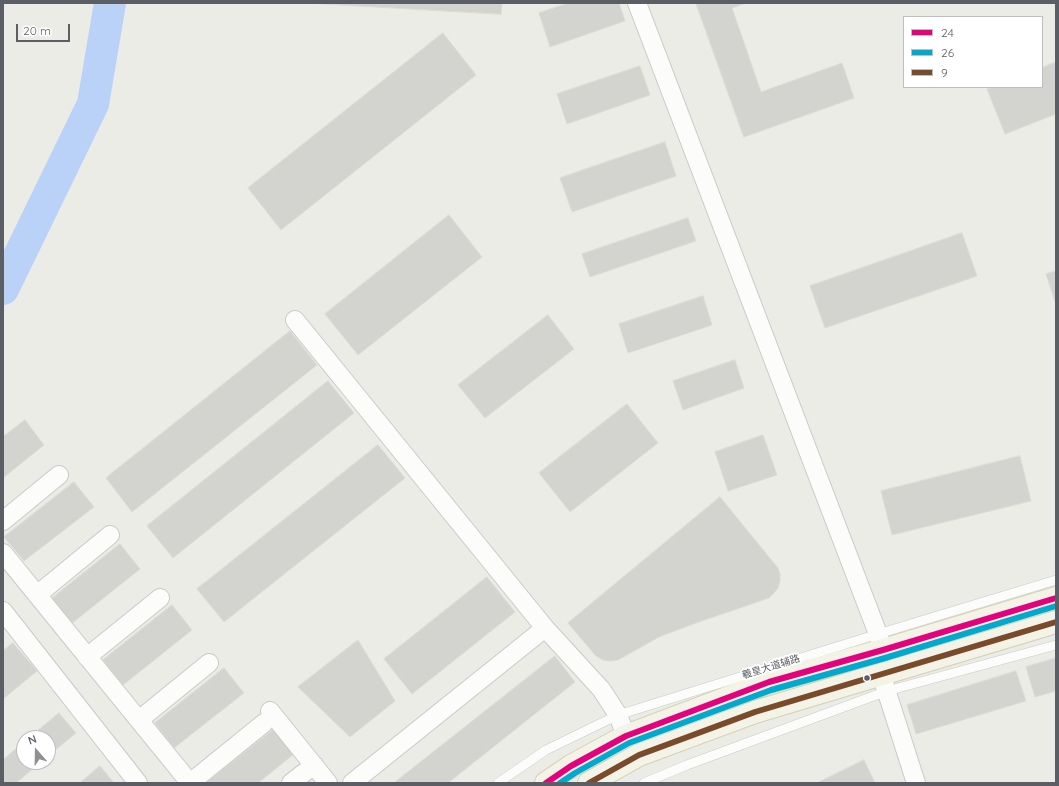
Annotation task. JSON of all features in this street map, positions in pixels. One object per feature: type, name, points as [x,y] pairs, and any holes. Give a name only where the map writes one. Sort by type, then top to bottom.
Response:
[{"type":"main road","points":[[546,783],[571,766],[626,736],[769,682],[881,642],[1056,598]]},
{"type":"main road","points":[[589,783],[639,755],[748,714],[884,683],[1056,622]]},
{"type":"street","points":[[637,3],[881,642]]},
{"type":"street","points":[[295,320],[545,628],[601,689],[618,714],[626,736]]},
{"type":"street","points":[[3,520],[59,475]]},
{"type":"street","points":[[37,595],[110,535]]},
{"type":"street","points":[[3,553],[190,783],[267,717],[314,765],[328,783]]},
{"type":"street","points":[[87,657],[160,598]]},
{"type":"street","points":[[3,611],[138,783]]},
{"type":"street","points":[[352,783],[545,628]]},
{"type":"street","points":[[139,720],[209,663]]},
{"type":"street","points":[[884,683],[916,783]]},
{"type":"street","points":[[291,783],[314,765]]},
{"type":"lane","name":"羲皇大道辅路","points":[[498,783],[546,750],[618,714],[881,642],[1056,580]]},
{"type":"lane","points":[[644,783],[884,683],[1056,644]]},
{"type":"building","points":[[307,3],[502,3],[501,14]]},
{"type":"building","points":[[569,3],[619,3],[625,21],[550,47],[539,13]]},
{"type":"building","points":[[696,3],[746,3],[732,8],[761,92],[842,63],[854,98],[744,137]]},
{"type":"building","points":[[443,33],[476,75],[281,230],[248,188]]},
{"type":"building","points":[[1056,62],[1056,114],[1005,134],[987,89],[1043,88],[1043,68]]},
{"type":"building","points":[[640,66],[650,95],[567,124],[557,94]]},
{"type":"building","points":[[665,142],[676,176],[572,212],[560,178]]},
{"type":"building","points":[[449,215],[482,257],[358,355],[325,314]]},
{"type":"building","points":[[688,218],[696,241],[590,277],[582,254]]},
{"type":"building","points":[[962,233],[977,276],[825,328],[810,286]]},
{"type":"building","points":[[1056,271],[1056,305],[1046,274]]},
{"type":"building","points":[[703,296],[712,325],[628,353],[619,324]]},
{"type":"building","points":[[548,315],[574,349],[485,418],[458,385]]},
{"type":"building","points":[[290,331],[317,365],[132,512],[106,478]]},
{"type":"building","points":[[735,360],[744,388],[683,410],[673,381]]},
{"type":"building","points":[[328,381],[354,413],[173,558],[147,526]]},
{"type":"building","points":[[627,404],[658,443],[570,512],[539,473]]},
{"type":"building","points":[[25,420],[44,445],[3,478],[3,437]]},
{"type":"building","points":[[763,435],[777,475],[728,491],[715,452]]},
{"type":"building","points":[[378,445],[405,478],[224,622],[197,589]]},
{"type":"building","points":[[1020,456],[1031,501],[892,535],[881,491]]},
{"type":"building","points":[[74,482],[94,507],[24,561],[4,537]]},
{"type":"building","points":[[720,497],[778,568],[780,581],[778,588],[769,598],[659,637],[618,660],[603,660],[596,656],[568,623]]},
{"type":"building","points":[[120,544],[140,569],[71,624],[51,599]]},
{"type":"building","points":[[487,577],[515,612],[412,694],[384,659]]},
{"type":"building","points":[[172,605],[192,630],[123,685],[103,660]]},
{"type":"building","points":[[358,640],[395,701],[350,737],[298,687]]},
{"type":"building","points":[[13,643],[37,671],[3,699],[3,651]]},
{"type":"building","points":[[555,656],[575,682],[448,783],[394,783]]},
{"type":"building","points":[[1056,658],[1056,691],[1035,697],[1026,667]]},
{"type":"building","points":[[224,668],[244,693],[174,748],[155,723]]},
{"type":"building","points":[[1016,671],[1026,701],[916,734],[907,705]]},
{"type":"building","points":[[59,713],[76,733],[56,749],[56,730],[39,730]]},
{"type":"building","points":[[274,729],[294,754],[258,783],[206,783]]},
{"type":"building","points":[[16,749],[16,770],[31,770],[16,783],[3,783],[3,760]]},
{"type":"building","points":[[864,760],[875,783],[817,783]]},
{"type":"building","points":[[100,766],[114,783],[80,783]]},
{"type":"waterway","points":[[3,289],[93,104],[110,3]]},
{"type":"transit line","name":"24","points":[[546,783],[571,766],[626,736],[769,682],[883,650],[1056,598]]},
{"type":"transit line","name":"26","points":[[560,783],[629,743],[771,690],[885,658],[1056,606]]},
{"type":"transit line","name":"9","points":[[589,783],[639,755],[755,712],[1056,622]]}]
